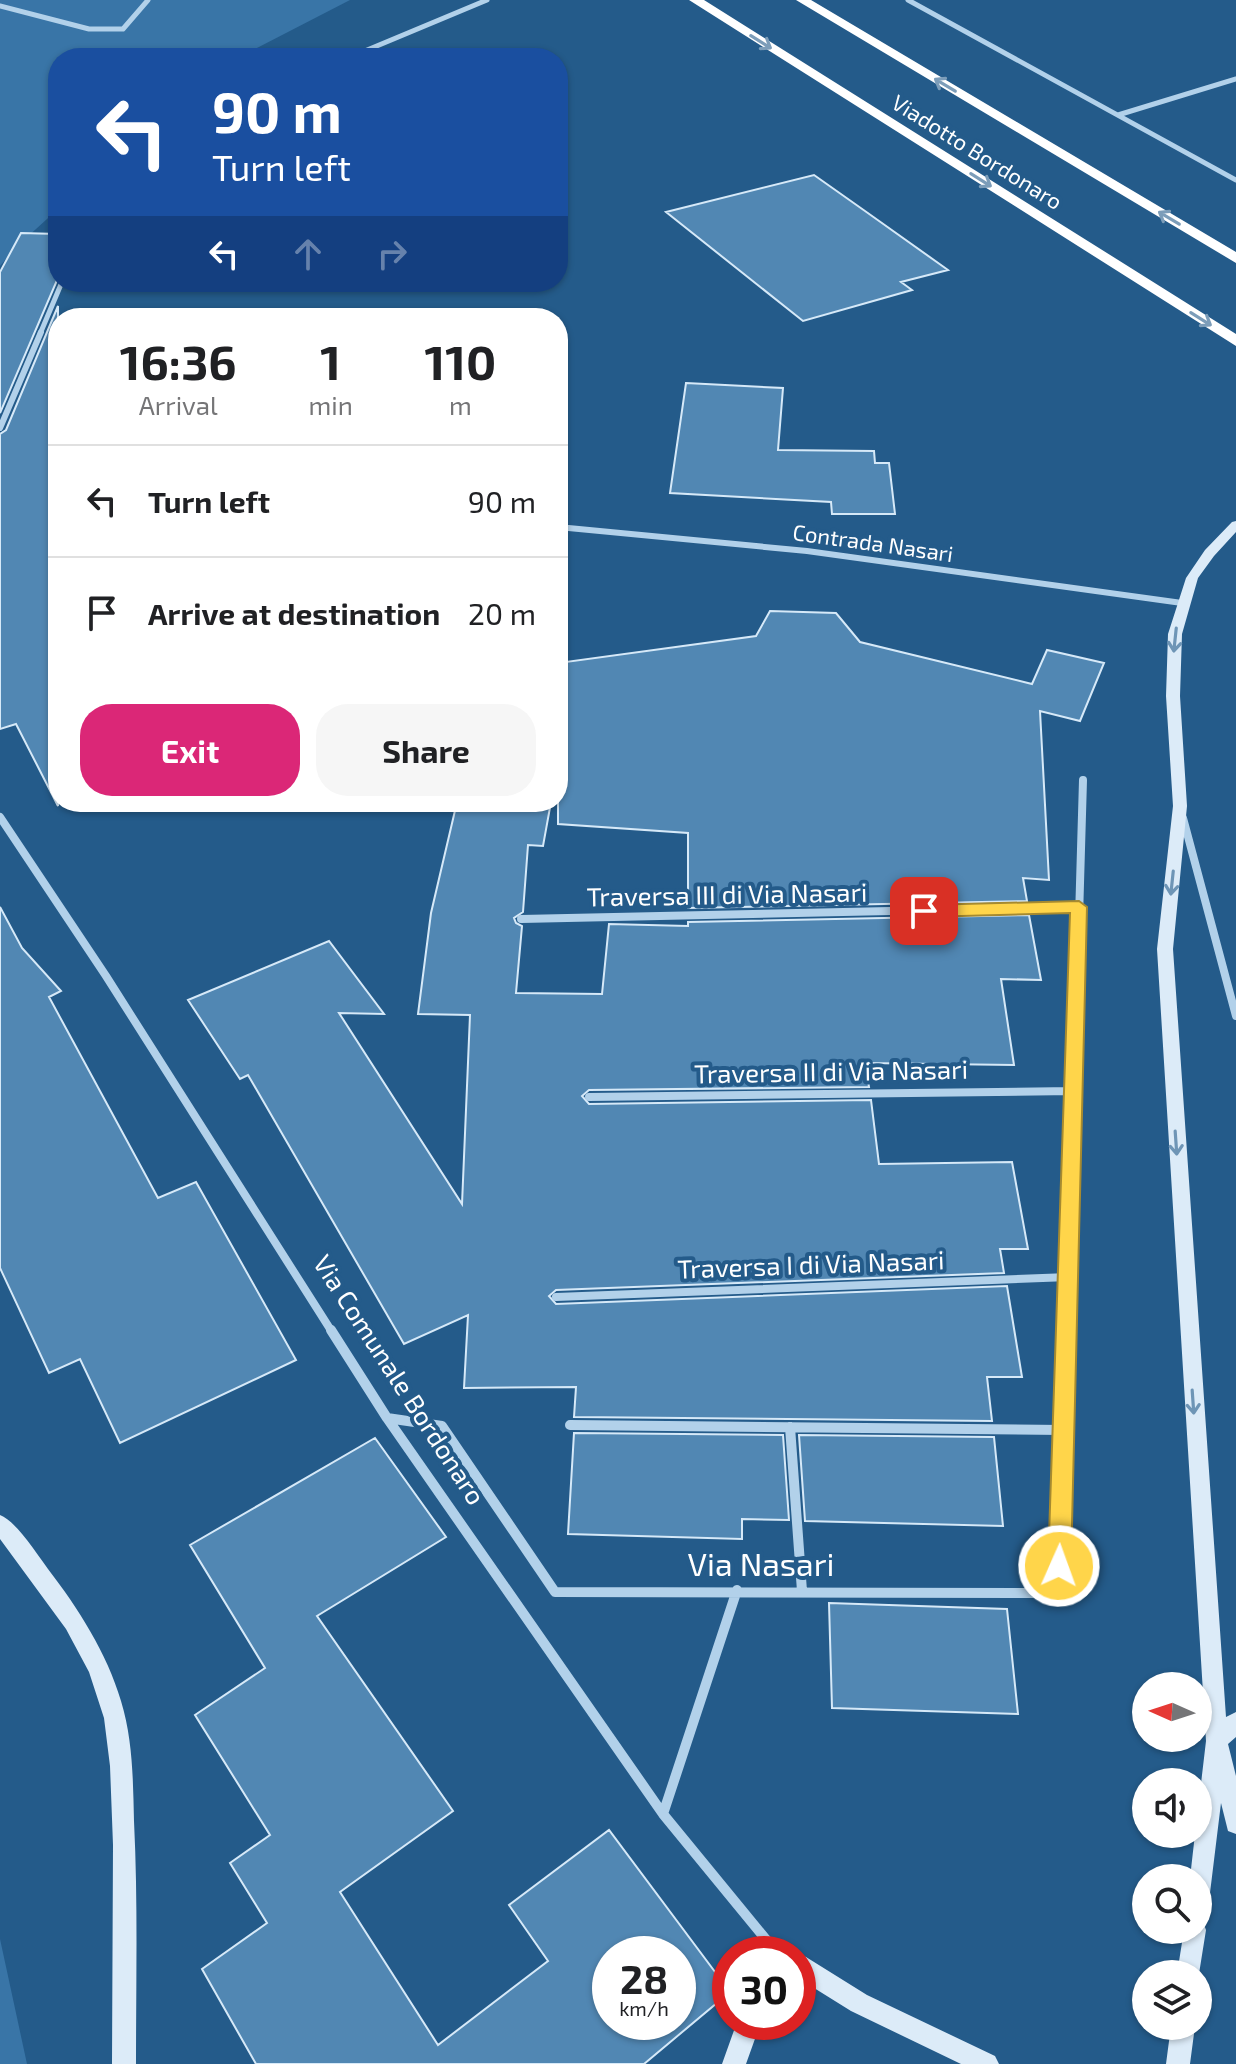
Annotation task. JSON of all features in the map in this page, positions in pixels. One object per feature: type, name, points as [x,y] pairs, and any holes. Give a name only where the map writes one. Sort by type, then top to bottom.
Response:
[{"type":"highway","name":"Viadotto Bordonaro","points":[[695,0],[1236,341]]},
{"type":"highway","name":"Viadotto Bordonaro","points":[[802,0],[1236,258]]},
{"type":"street","points":[[0,6],[89,29],[123,29],[148,0]]},
{"type":"street","points":[[370,48],[487,0]]},
{"type":"street","points":[[908,0],[1236,180]]},
{"type":"street","points":[[1118,115],[1236,79]]},
{"type":"street","points":[[0,428],[48,315]]},
{"type":"street","points":[[1236,525],[1209,553],[1192,578],[1175,634],[1173,664],[1180,806],[1165,949],[1217,1741],[1236,1823]]},
{"type":"street","name":"Contrada Nasari","points":[[568,528],[807,551],[1182,603]]},
{"type":"street","name":"Via Nasari","points":[[387,1418],[442,1426],[555,1592],[1059,1593],[1083,780]]},
{"type":"street","points":[[1180,806],[1236,1016]]},
{"type":"street","name":"Via Comunale Bordonaro","points":[[0,817],[106,976],[387,1418],[663,1814],[762,1936]]},
{"type":"street","name":"Traversa III di Via Nasari","points":[[521,919],[1079,907]]},
{"type":"street","name":"Traversa II di Via Nasari","points":[[589,1097],[1073,1091]]},
{"type":"street","name":"Traversa I di Via Nasari","points":[[556,1297],[1069,1277]]},
{"type":"street","points":[[570,1425],[1063,1430]]},
{"type":"street","points":[[790,1427],[802,1591]]},
{"type":"street","points":[[0,1524],[34,1565],[89,1648],[107,1690],[117,1736],[122,1791],[125,1870],[124,2064]]},
{"type":"street","points":[[663,1814],[737,1590]]},
{"type":"street","points":[[1202,1864],[1217,1741],[1236,1722]]},
{"type":"street","points":[[816,1976],[859,2003],[987,2064]]},
{"type":"street","points":[[734,2064],[743,2040]]},
{"type":"street","points":[[1178,2064],[1181,2040]]},
{"type":"shaded area","points":[[0,0],[350,0],[257,48],[48,48],[48,218],[0,266]]},
{"type":"shaded area","points":[[0,1939],[27,2064],[0,2064]]},
{"type":"building","points":[[814,175],[948,270],[901,282],[912,290],[803,321],[666,212]]},
{"type":"building","points":[[21,233],[48,234],[48,292],[52,292],[0,413],[0,272]]},
{"type":"building","points":[[48,330],[48,786],[16,724],[0,729],[0,434],[6,430]]},
{"type":"building","points":[[686,383],[783,388],[778,450],[874,451],[875,463],[889,463],[895,514],[832,514],[831,502],[670,493]]},
{"type":"building","points":[[770,611],[836,613],[860,642],[1032,684],[1047,650],[1104,663],[1080,721],[1040,711],[1049,880],[1023,878],[1027,901],[688,908],[688,833],[558,824],[558,812],[568,812],[568,662],[756,636]]},
{"type":"building","points":[[455,812],[549,812],[543,846],[528,845],[523,912],[514,918],[522,926],[516,993],[602,994],[609,924],[688,926],[688,922],[1029,915],[1041,980],[1001,979],[1014,1065],[865,1063],[869,1087],[589,1090],[582,1096],[589,1104],[871,1100],[879,1164],[1012,1162],[1028,1249],[1000,1249],[1004,1273],[556,1290],[549,1296],[556,1304],[1007,1286],[1022,1377],[987,1377],[992,1421],[574,1417],[576,1387],[464,1388],[468,1315],[404,1344],[248,1075],[240,1079],[188,1000],[329,941],[384,1014],[339,1013],[462,1204],[470,1015],[418,1014],[431,913]]},
{"type":"building","points":[[0,907],[22,948],[61,991],[49,997],[158,1198],[196,1182],[296,1360],[120,1443],[80,1359],[49,1373],[0,1268]]},
{"type":"building","points":[[574,1433],[783,1435],[789,1520],[742,1519],[742,1539],[568,1534]]},
{"type":"building","points":[[799,1435],[994,1437],[1003,1526],[805,1521]]},
{"type":"building","points":[[375,1438],[446,1537],[317,1616],[453,1811],[340,1892],[438,2045],[548,1961],[509,1905],[609,1830],[688,1936],[592,1936],[592,2040],[673,2040],[644,2064],[256,2064],[202,1969],[267,1923],[230,1863],[270,1835],[195,1715],[265,1668],[190,1545]]},
{"type":"building","points":[[829,1603],[1007,1609],[1018,1714],[832,1708]]},
{"type":"building","points":[[696,1946],[712,1968],[712,2007],[696,2020]]},
{"type":"route","points":[[924,911],[1079,907],[1059,1566]]}]
